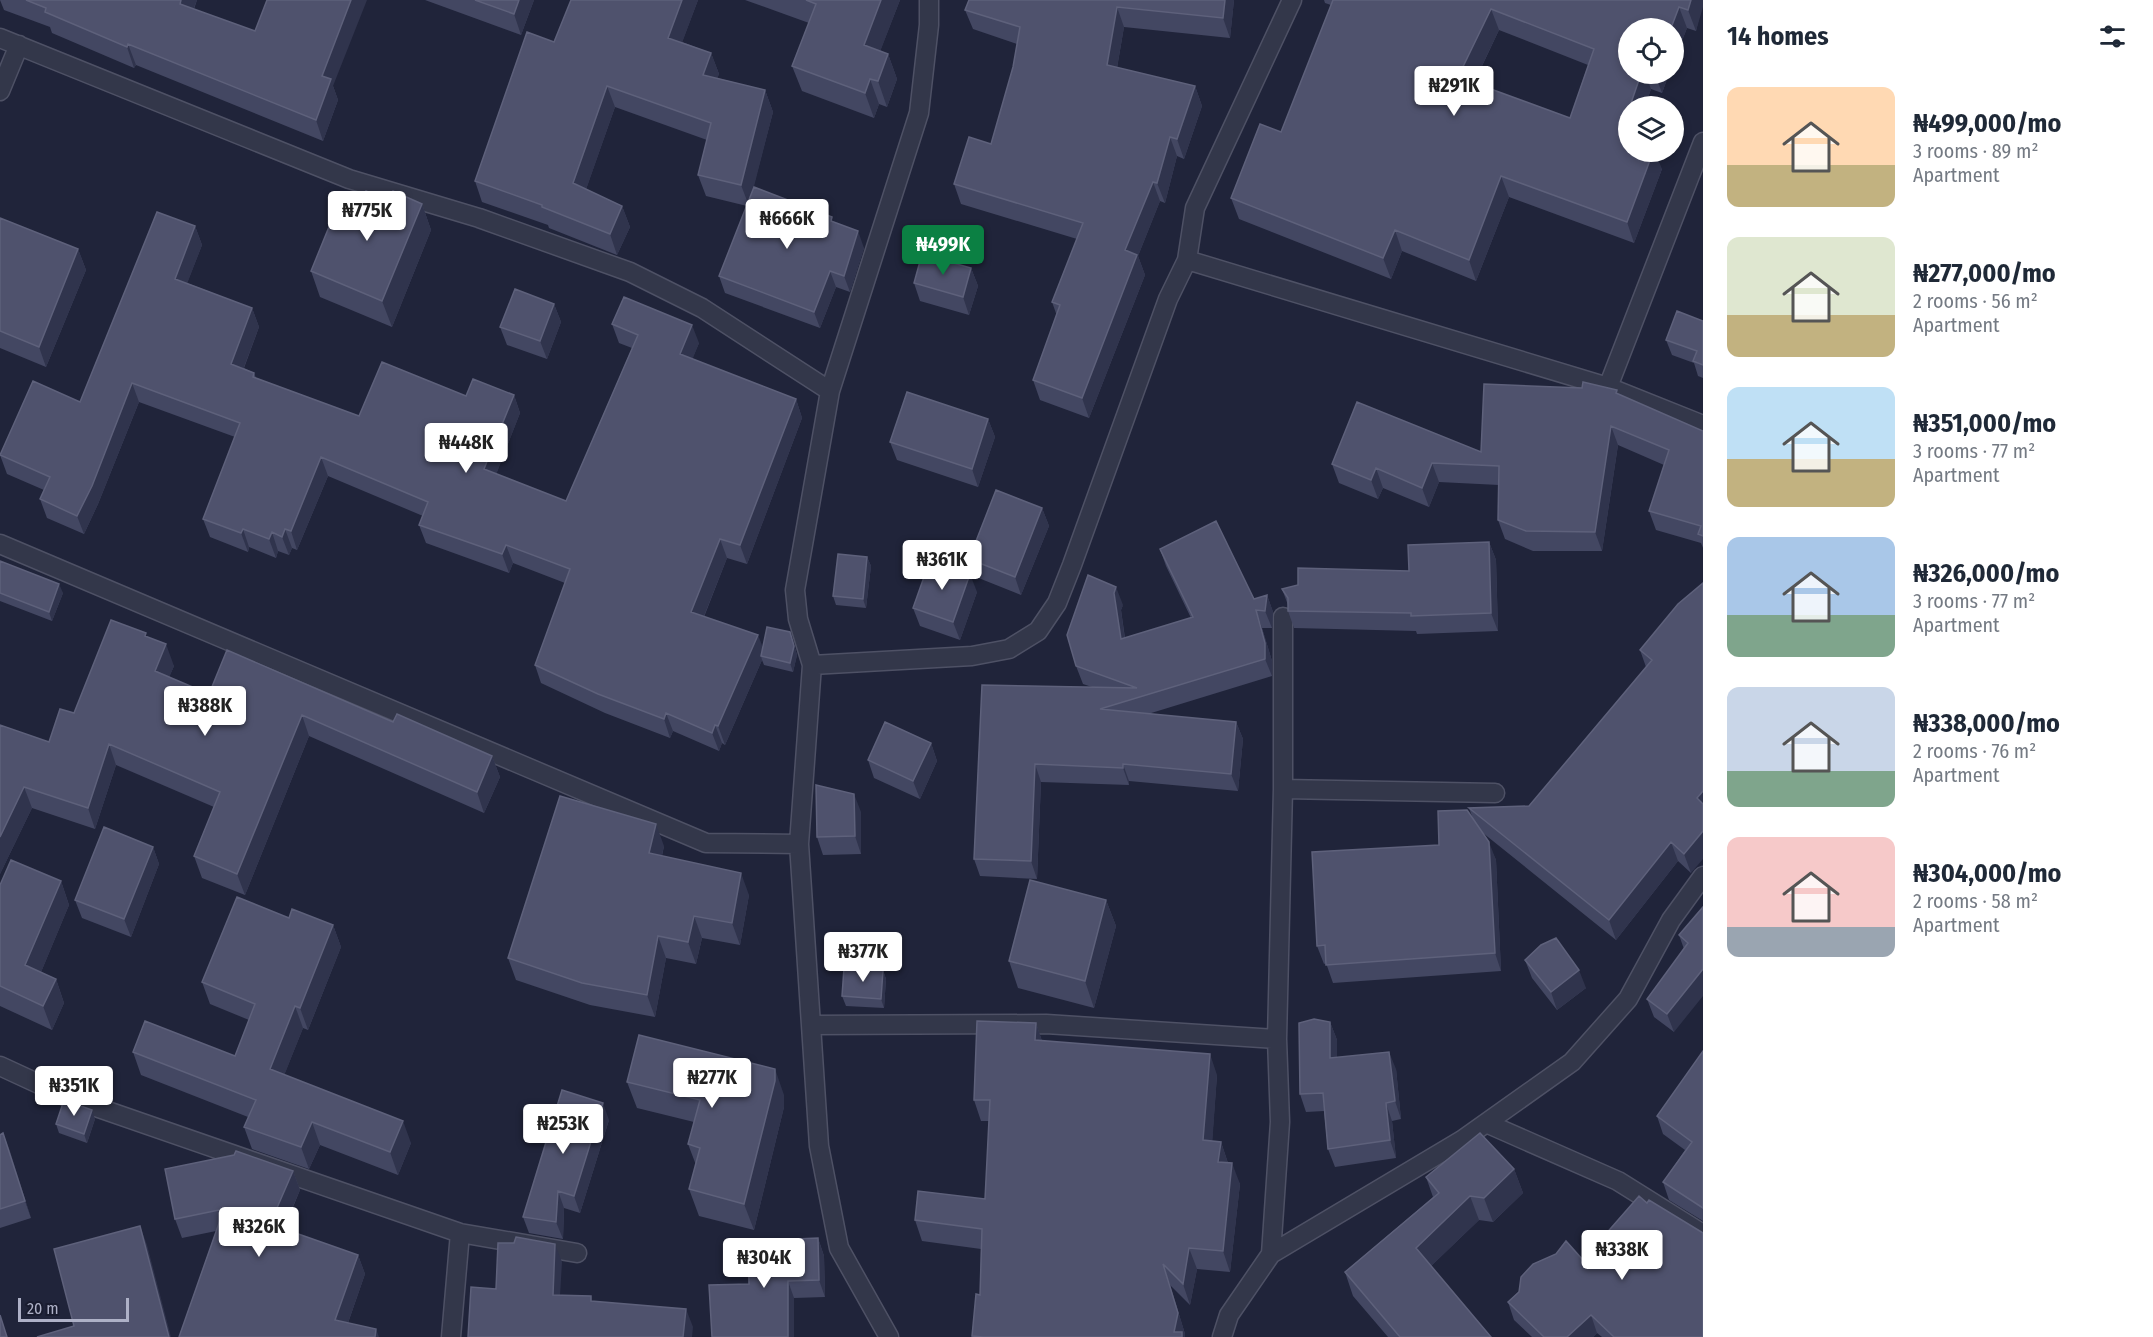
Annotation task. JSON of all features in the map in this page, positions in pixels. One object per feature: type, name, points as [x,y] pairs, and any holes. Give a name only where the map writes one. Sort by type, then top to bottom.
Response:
[{"type":"street","points":[[889,1337],[839,1248],[819,1146],[799,844],[812,665],[798,619],[795,590],[830,391],[919,113],[929,25],[929,0]]},
{"type":"street","points":[[812,665],[972,656],[1009,649],[1038,630],[1057,603],[1168,299],[1187,260],[1195,208],[1292,0]]},
{"type":"street","points":[[0,38],[349,179],[479,218],[630,272],[702,308],[830,391]]},
{"type":"street","points":[[0,91],[19,45]]},
{"type":"street","points":[[1608,387],[1703,142]]},
{"type":"street","points":[[1187,260],[1608,387],[1703,425]]},
{"type":"street","points":[[0,544],[706,843],[799,844]]},
{"type":"street","points":[[1271,1254],[1280,1122],[1277,1039],[1283,789],[1283,617]]},
{"type":"street","points":[[1283,789],[1495,793]]},
{"type":"street","points":[[1222,1337],[1229,1315],[1271,1254],[1486,1123],[1572,1062],[1628,999],[1671,920],[1703,876]]},
{"type":"street","points":[[812,1024],[1046,1023],[1277,1039]]},
{"type":"street","points":[[0,1066],[67,1097],[460,1233],[577,1253]]},
{"type":"street","points":[[1486,1123],[1618,1181],[1703,1234]]},
{"type":"street","points":[[451,1337],[460,1233]]},
{"type":"building","points":[[26,0],[181,0],[180,4],[255,31],[267,0],[351,0],[322,76],[331,79],[316,120],[128,44],[127,47],[45,12],[46,8]]},
{"type":"building","points":[[475,0],[519,0],[514,14]]},
{"type":"building","points":[[571,0],[682,0],[668,38],[711,53],[703,75],[765,90],[741,185],[698,175],[711,123],[607,86],[573,183],[622,206],[610,234],[542,207],[542,205],[475,181],[527,32],[554,42]]},
{"type":"building","points":[[806,0],[881,0],[864,45],[888,54],[878,81],[870,79],[865,93],[792,66],[816,4]]},
{"type":"building","points":[[969,0],[1225,0],[1223,18],[1117,7],[1107,65],[1195,86],[1177,139],[1170,137],[1157,183],[1153,182],[1125,250],[1137,255],[1082,398],[1033,380],[1060,305],[1052,302],[1083,223],[954,184],[969,137],[991,144],[1013,67],[1020,27],[965,10]]},
{"type":"building","points":[[1333,0],[1691,0],[1688,10],[1679,7],[1675,18],[1618,18],[1618,84],[1638,84],[1633,96],[1618,96],[1618,162],[1649,162],[1627,222],[1501,176],[1469,260],[1395,230],[1383,258],[1231,198],[1260,124],[1281,132]],"holes":[[[1491,9],[1594,49],[1570,118],[1458,77]]]},
{"type":"building","points":[[754,187],[832,217],[831,221],[858,231],[844,276],[830,271],[814,312],[719,276]]},
{"type":"building","points":[[366,191],[389,201],[393,191],[422,204],[382,301],[311,271],[342,195],[362,203]]},
{"type":"building","points":[[157,212],[195,226],[175,279],[252,308],[231,364],[254,373],[253,377],[359,416],[382,362],[466,396],[473,379],[514,395],[484,469],[566,501],[638,335],[612,324],[624,297],[692,325],[680,354],[796,399],[740,545],[720,539],[691,612],[758,635],[718,726],[715,725],[712,733],[666,713],[664,719],[598,694],[535,665],[570,569],[506,545],[502,554],[419,525],[428,502],[321,457],[291,531],[285,529],[282,537],[272,532],[269,539],[243,529],[241,533],[203,519],[240,423],[132,383],[92,486],[77,516],[40,499],[50,477],[0,455],[33,381],[80,402]]},
{"type":"building","points":[[0,218],[78,249],[39,347],[0,331]]},
{"type":"building","points":[[922,254],[971,268],[963,297],[914,283]]},
{"type":"building","points":[[515,289],[554,304],[540,341],[500,327]]},
{"type":"building","points":[[1677,311],[1703,321],[1703,365],[1693,361],[1697,351],[1666,340]]},
{"type":"building","points":[[1583,382],[1617,390],[1616,393],[1703,431],[1703,536],[1698,534],[1701,526],[1649,511],[1669,450],[1611,426],[1595,532],[1526,531],[1498,520],[1499,466],[1432,463],[1422,488],[1376,468],[1371,480],[1332,464],[1357,402],[1481,452],[1484,384],[1582,388]]},
{"type":"building","points":[[907,392],[988,419],[972,469],[890,442]]},
{"type":"building","points":[[996,490],[1042,508],[1015,577],[969,559]]},
{"type":"building","points":[[1216,521],[1254,599],[1267,595],[1265,611],[1256,610],[1265,643],[1265,659],[1100,709],[1236,722],[1231,774],[1123,764],[1123,768],[1035,764],[1031,861],[974,859],[982,685],[1137,688],[1076,666],[1067,635],[1088,575],[1116,587],[1114,593],[1121,639],[1193,617],[1160,549]]},
{"type":"building","points":[[1489,542],[1491,613],[1411,616],[1411,613],[1288,611],[1288,598],[1282,589],[1298,585],[1298,568],[1409,571],[1408,545]]},
{"type":"building","points":[[838,554],[867,557],[863,599],[833,596]]},
{"type":"building","points":[[930,560],[970,574],[953,622],[913,608]]},
{"type":"building","points":[[0,561],[59,584],[49,612],[0,593]]},
{"type":"building","points":[[1703,583],[1703,791],[1697,798],[1703,804],[1703,831],[1684,854],[1671,842],[1609,920],[1469,808],[1529,806],[1652,660],[1640,650],[1678,604]]},
{"type":"building","points":[[111,620],[146,633],[145,636],[166,644],[155,671],[209,694],[227,650],[393,722],[397,714],[492,756],[477,792],[302,715],[237,874],[194,856],[220,792],[109,744],[88,808],[24,787],[0,837],[0,725],[49,742],[60,709],[74,713]]},
{"type":"building","points":[[767,627],[790,632],[794,646],[790,663],[761,656]]},
{"type":"building","points":[[885,722],[931,743],[913,781],[868,760]]},
{"type":"building","points":[[816,785],[854,794],[855,836],[817,837]]},
{"type":"building","points":[[560,796],[656,824],[649,853],[741,873],[732,923],[694,916],[688,942],[658,936],[647,995],[582,983],[508,958]]},
{"type":"building","points":[[1467,810],[1489,842],[1495,953],[1326,965],[1325,945],[1317,946],[1312,852],[1439,845],[1438,811]]},
{"type":"building","points":[[104,827],[153,847],[124,919],[75,900]]},
{"type":"building","points":[[11,860],[61,881],[25,965],[56,979],[43,1006],[0,986],[0,885]]},
{"type":"building","points":[[1030,880],[1106,900],[1085,981],[1009,961]]},
{"type":"building","points":[[237,897],[289,918],[292,909],[333,925],[300,1008],[295,1006],[270,1069],[403,1121],[390,1152],[312,1122],[301,1147],[244,1127],[256,1100],[133,1052],[145,1021],[235,1056],[255,1004],[202,982]]},
{"type":"building","points":[[1703,907],[1703,969],[1667,1014],[1647,999],[1688,943],[1679,935]]},
{"type":"building","points":[[1556,938],[1579,970],[1551,992],[1525,960],[1541,945]]},
{"type":"building","points":[[844,968],[883,970],[881,999],[842,996]]},
{"type":"building","points":[[1314,1019],[1330,1022],[1330,1058],[1389,1052],[1395,1101],[1386,1103],[1390,1140],[1328,1149],[1323,1093],[1300,1094],[1299,1023]]},
{"type":"building","points":[[977,1021],[1036,1023],[1035,1040],[1210,1054],[1203,1140],[1221,1142],[1218,1162],[1232,1163],[1223,1251],[1189,1248],[1183,1284],[1163,1264],[1178,1313],[1174,1332],[1182,1332],[1182,1337],[972,1336],[976,1294],[980,1295],[982,1229],[915,1220],[918,1191],[985,1199],[990,1100],[974,1100]]},
{"type":"building","points":[[639,1035],[775,1069],[775,1081],[744,1204],[689,1189],[700,1148],[688,1144],[700,1100],[627,1082]]},
{"type":"building","points":[[1703,1051],[1703,1208],[1663,1182],[1692,1142],[1657,1116]]},
{"type":"building","points":[[562,1090],[603,1103],[574,1196],[558,1191],[556,1222],[523,1217]]},
{"type":"building","points":[[64,1100],[92,1110],[84,1134],[56,1124]]},
{"type":"building","points":[[3,1133],[25,1201],[0,1209],[0,1135]]},
{"type":"building","points":[[1480,1133],[1514,1169],[1484,1198],[1470,1196],[1416,1248],[1491,1337],[1400,1337],[1345,1272],[1439,1193],[1426,1177]]},
{"type":"building","points":[[236,1151],[293,1171],[270,1224],[358,1255],[335,1320],[376,1329],[375,1337],[179,1337],[224,1209],[175,1219],[165,1169],[234,1155]]},
{"type":"building","points":[[1639,1196],[1647,1203],[1649,1200],[1703,1233],[1703,1337],[1614,1337],[1591,1315],[1567,1337],[1544,1337],[1508,1302],[1519,1292],[1521,1277],[1533,1264],[1556,1254],[1566,1241],[1583,1260]]},
{"type":"building","points":[[140,1226],[169,1337],[37,1337],[74,1326],[54,1249]]},
{"type":"building","points":[[516,1237],[555,1244],[553,1295],[591,1296],[591,1301],[686,1309],[683,1337],[468,1337],[471,1287],[496,1289],[498,1243],[514,1243]]},
{"type":"building","points":[[818,1238],[819,1280],[788,1281],[788,1337],[712,1337],[709,1285],[749,1284],[748,1241]]},
{"type":"building","points":[[0,1315],[7,1337],[0,1337]]}]
